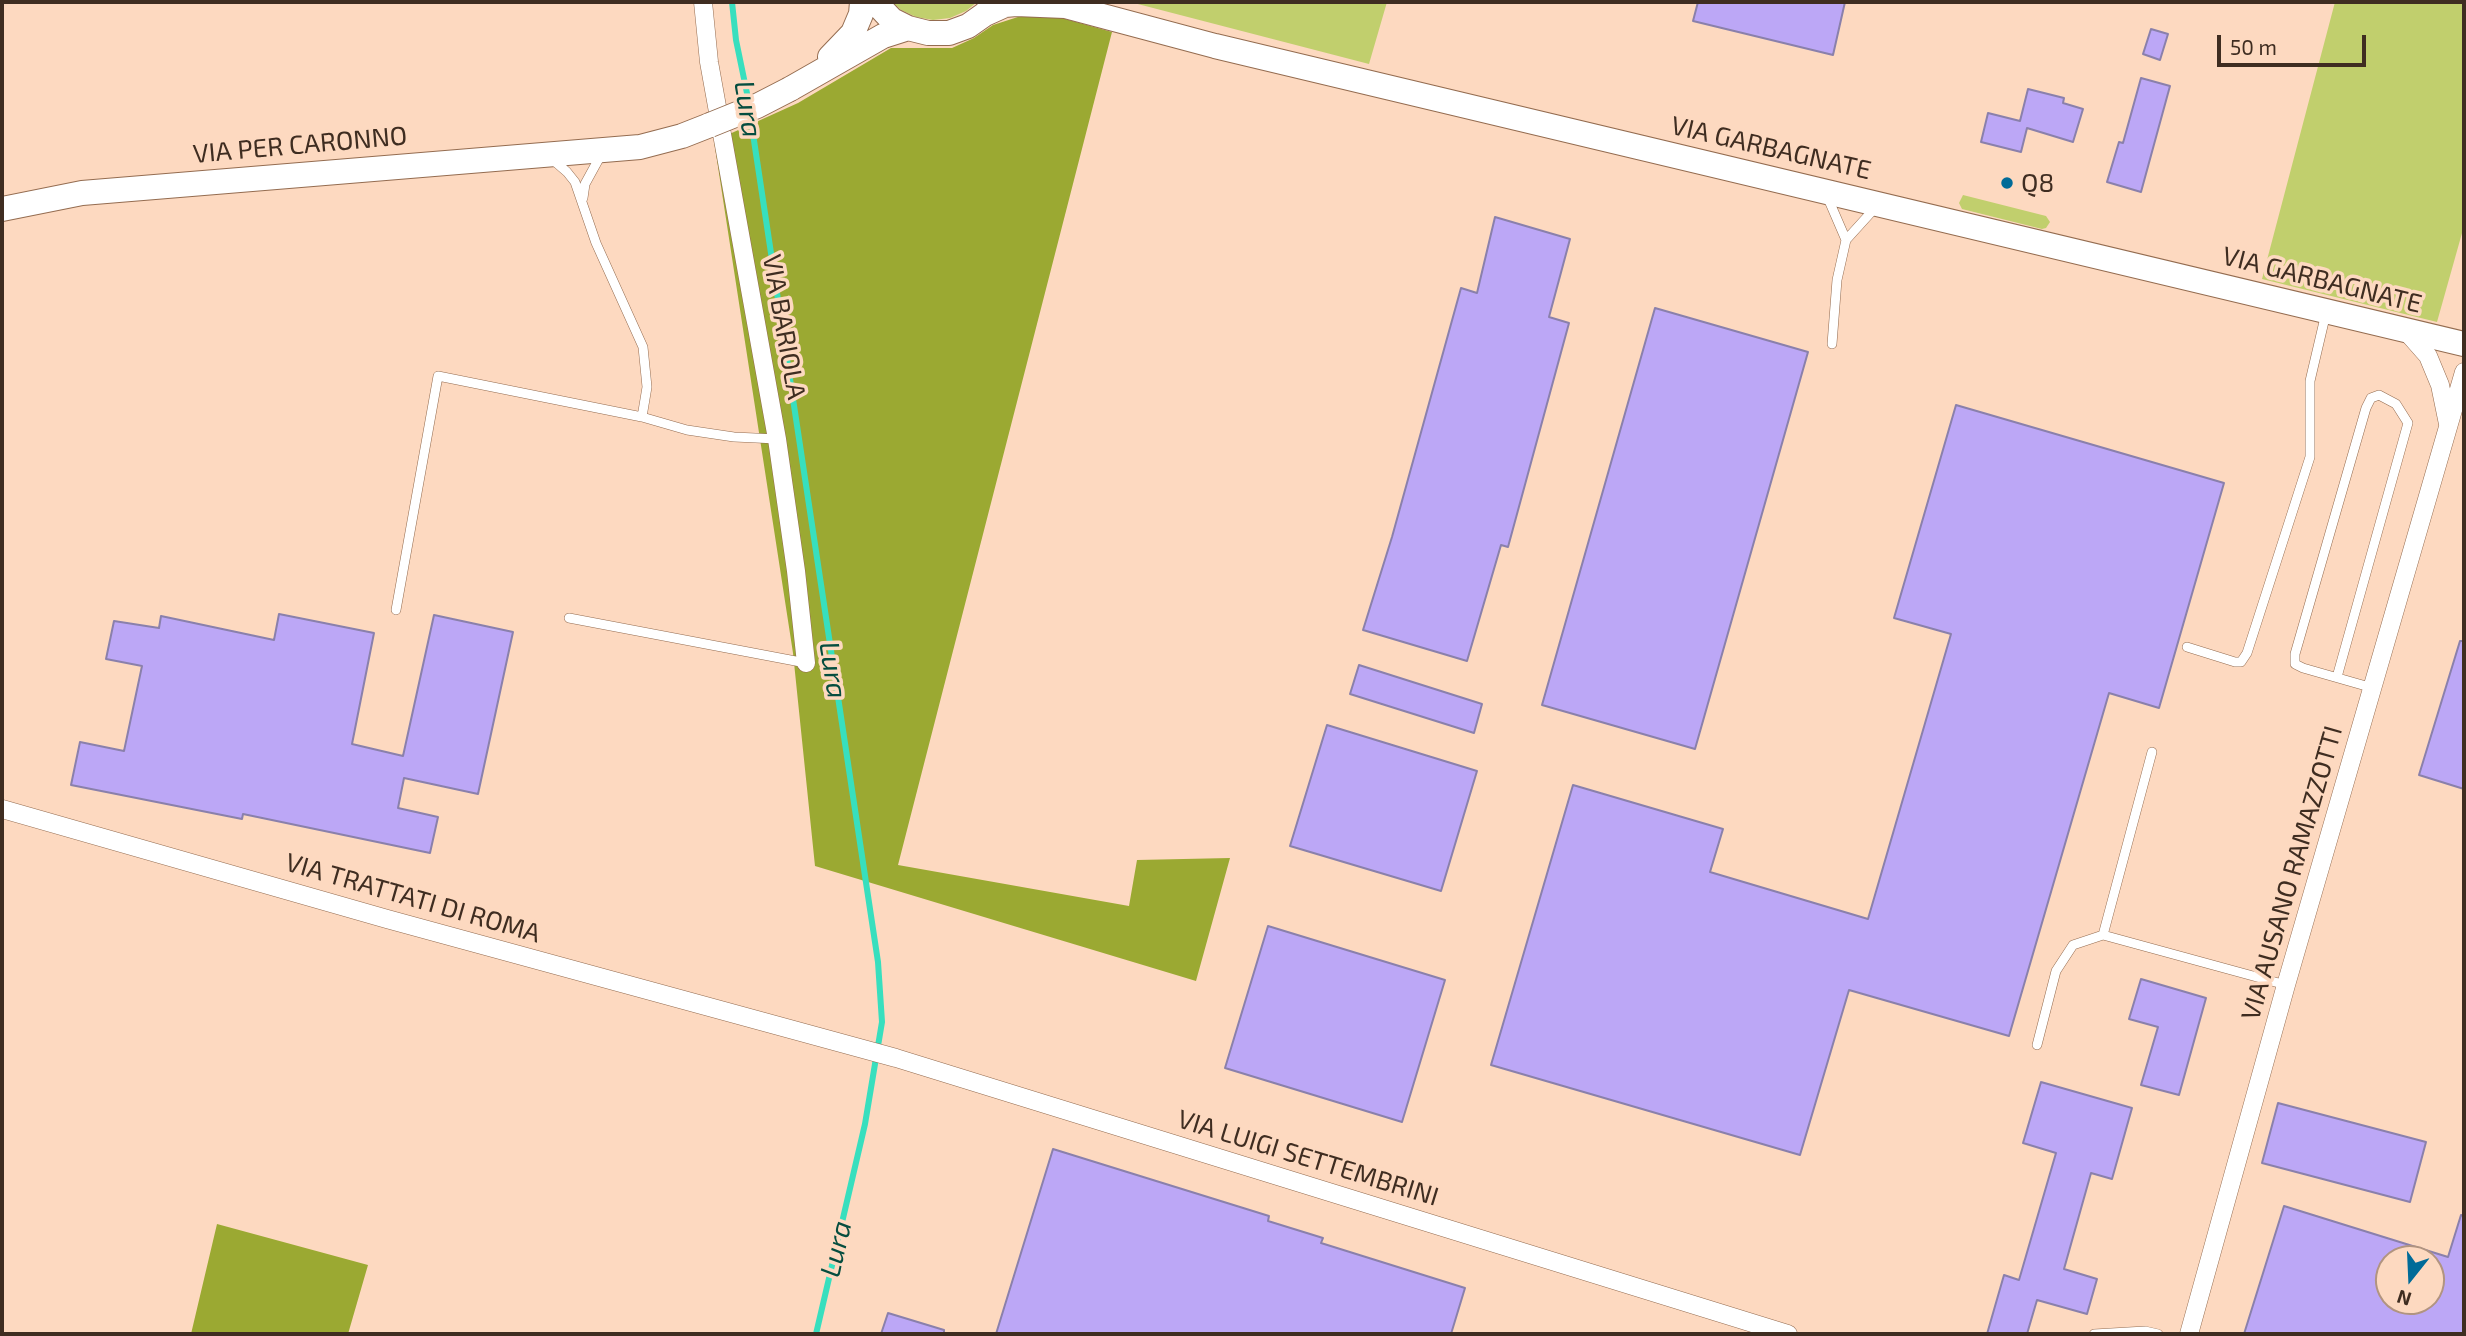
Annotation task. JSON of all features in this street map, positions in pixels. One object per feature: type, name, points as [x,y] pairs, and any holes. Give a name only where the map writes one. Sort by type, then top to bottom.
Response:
[{"type":"street","name":"VIA BARIOLA","points":[[703,2],[709,62],[778,439],[806,663]]},
{"type":"street","points":[[814,74],[853,33],[861,15],[862,2]]},
{"type":"street","points":[[875,2],[892,20],[908,28]]},
{"type":"street","name":"VIA GARBAGNATE","points":[[908,28],[928,33],[948,33],[968,26],[990,8],[1016,4],[1061,4],[1129,25],[2464,344]]},
{"type":"street","points":[[814,74],[883,36],[908,28]]},
{"type":"street","name":"VIA PER CARONNO","points":[[2,209],[82,193],[640,147],[682,136],[757,106],[814,74]]},
{"type":"street","name":"VIA AUSANO RAMAZZOTTI","points":[[2406,331],[2428,356],[2440,385],[2449,428]]},
{"type":"street","name":"VIA AUSANO RAMAZZOTTI","points":[[2189,1334],[2286,985],[2464,372]]},
{"type":"street","name":"VIA TRATTATI DI ROMA","points":[[2,809],[374,915],[811,1034]]},
{"type":"street","name":"VIA LUIGI SETTEMBRINI","points":[[811,1034],[1788,1334]]},
{"type":"lane","points":[[583,203],[586,184],[604,149]]},
{"type":"lane","points":[[544,155],[568,172],[575,182],[596,243],[643,347],[647,387],[642,417]]},
{"type":"lane","points":[[1825,191],[1846,240]]},
{"type":"lane","points":[[1832,344],[1838,280],[1846,240],[1879,204]]},
{"type":"lane","points":[[2187,647],[2235,663],[2241,662],[2247,653],[2310,457],[2310,381],[2326,311]]},
{"type":"lane","points":[[396,610],[439,376],[642,417],[687,430],[734,438],[778,439]]},
{"type":"lane","points":[[2337,677],[2408,423],[2396,404],[2379,395],[2371,398],[2366,408],[2295,654],[2295,664],[2372,688]]},
{"type":"lane","points":[[569,618],[806,663]]},
{"type":"lane","points":[[2103,935],[2152,752]]},
{"type":"lane","points":[[2037,1045],[2056,971],[2073,945],[2103,935],[2286,985]]},
{"type":"lane","points":[[2094,1334],[2145,1331],[2158,1334]]},
{"type":"green space","points":[[892,2],[977,2],[966,11],[950,18],[933,20],[916,17]]},
{"type":"green space","points":[[1130,2],[1387,2],[1369,64]]},
{"type":"green space","points":[[2335,2],[2464,2],[2464,226],[2437,322],[2262,279]]},
{"type":"green space","points":[[1021,16],[1062,18],[1112,32],[898,865],[1129,906],[1137,860],[1230,858],[1196,981],[815,866],[793,653],[714,141],[798,103],[891,48],[952,48],[993,25]]},
{"type":"green space","points":[[1963,195],[2046,216],[2050,222],[2042,229],[1962,209],[1959,203]]},
{"type":"green space","points":[[217,1224],[368,1265],[348,1334],[191,1334]]},
{"type":"building","points":[[1698,2],[1845,2],[1833,55],[1693,21]]},
{"type":"building","points":[[2151,29],[2168,34],[2160,60],[2143,54]]},
{"type":"building","points":[[2141,78],[2170,86],[2141,192],[2107,182],[2119,142],[2123,143]]},
{"type":"building","points":[[2028,89],[2064,98],[2063,103],[2083,109],[2073,142],[2027,128],[2021,152],[1981,142],[1988,113],[2020,121]]},
{"type":"building","points":[[1495,217],[1570,239],[1549,317],[1569,323],[1508,547],[1501,545],[1467,661],[1363,630],[1392,537],[1461,288],[1477,293]]},
{"type":"building","points":[[1655,308],[1808,352],[1695,749],[1542,705]]},
{"type":"building","points":[[1956,405],[2224,483],[2159,708],[2109,693],[2009,1036],[1849,990],[1800,1155],[1491,1065],[1573,785],[1723,829],[1710,872],[1868,919],[1951,634],[1894,618]]},
{"type":"building","points":[[279,614],[374,633],[352,744],[403,756],[434,615],[513,632],[478,794],[404,778],[398,808],[438,817],[430,853],[243,814],[242,819],[71,785],[80,742],[124,751],[142,666],[106,659],[114,621],[159,628],[161,616],[274,640]]},
{"type":"building","points":[[2460,641],[2464,641],[2464,789],[2419,775]]},
{"type":"building","points":[[1359,665],[1482,704],[1474,733],[1350,694]]},
{"type":"building","points":[[1327,725],[1477,771],[1441,891],[1290,846]]},
{"type":"building","points":[[1268,926],[1445,980],[1402,1122],[1225,1068]]},
{"type":"building","points":[[2141,979],[2206,998],[2179,1095],[2141,1085],[2158,1027],[2129,1019]]},
{"type":"building","points":[[2041,1082],[2132,1108],[2112,1179],[2091,1173],[2064,1269],[2097,1279],[2087,1314],[2037,1300],[2027,1334],[1987,1334],[2004,1275],[2019,1280],[2056,1153],[2023,1143]]},
{"type":"building","points":[[2278,1103],[2426,1142],[2410,1202],[2262,1163]]},
{"type":"building","points":[[1053,1149],[1269,1216],[1268,1221],[1323,1238],[1321,1243],[1465,1288],[1451,1334],[996,1334]]},
{"type":"building","points":[[2284,1206],[2409,1245],[2375,1245],[2375,1315],[2445,1315],[2445,1256],[2448,1257],[2461,1215],[2464,1216],[2464,1334],[2244,1334]]},
{"type":"building","points":[[888,1313],[944,1330],[944,1334],[881,1334]]},
{"type":"waterway","name":"Lura","points":[[732,2],[736,40],[749,103]]},
{"type":"waterway","name":"Lura","points":[[750,114],[878,962],[882,1022],[865,1124],[816,1334]]},
{"type":"place","name":"Q8","points":[[2007,183]]}]
